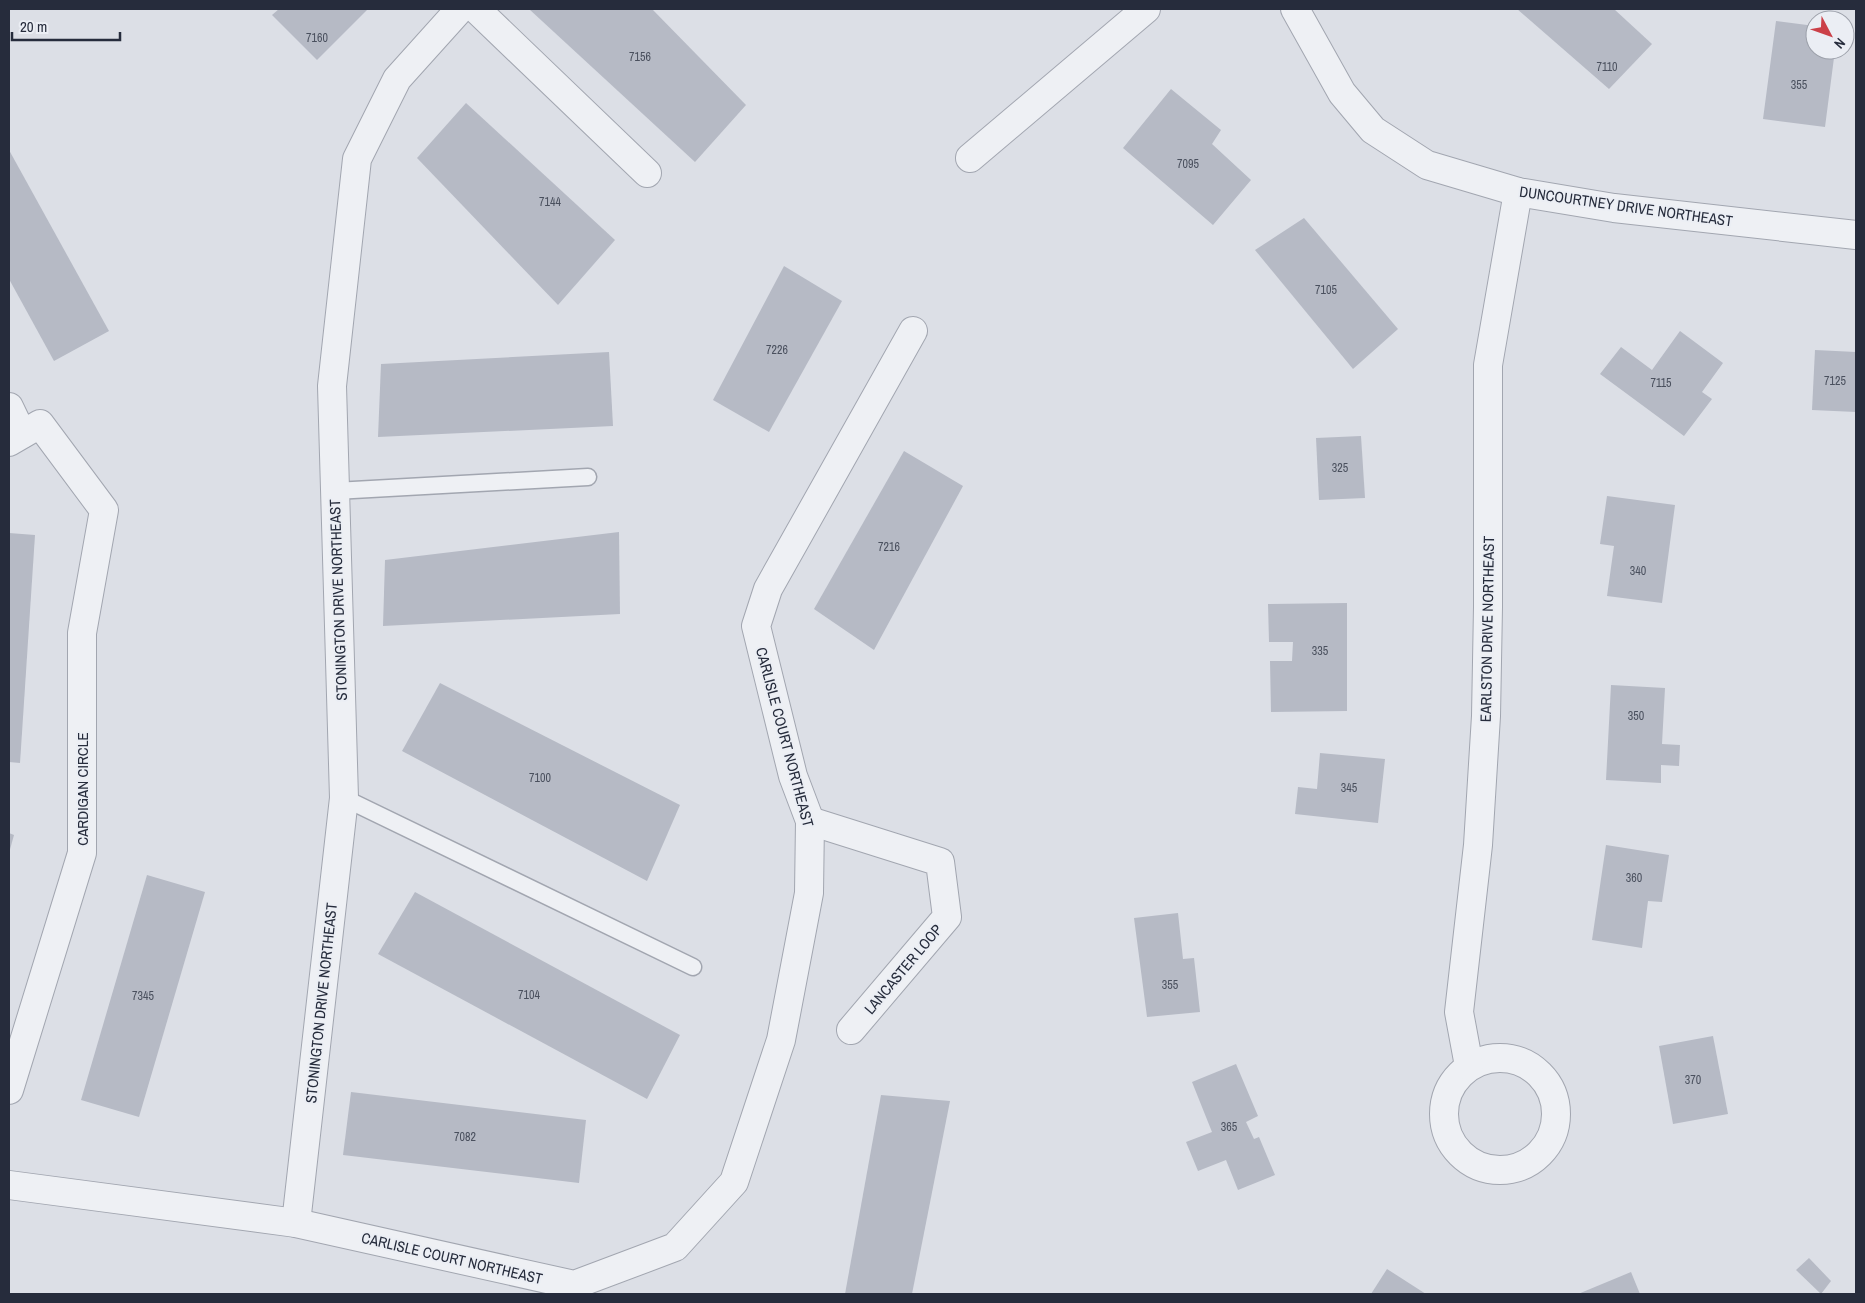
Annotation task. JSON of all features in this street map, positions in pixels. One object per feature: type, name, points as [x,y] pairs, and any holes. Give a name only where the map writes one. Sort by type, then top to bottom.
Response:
[{"type":"street","name":"STONINGTON DRIVE NORTHEAST","points":[[296,1223],[344,798],[332,386],[357,159],[396,79],[460,9]]},
{"type":"street","points":[[476,9],[647,173]]},
{"type":"street","points":[[970,158],[1146,9]]},
{"type":"street","name":"DUNCOURTNEY DRIVE NORTHEAST","points":[[1295,9],[1342,93],[1373,130],[1427,165],[1518,192],[1614,208],[1856,235]]},
{"type":"street","name":"EARLSTON DRIVE NORTHEAST","points":[[1469,1066],[1459,1012],[1478,845],[1486,716],[1488,365],[1518,192]]},
{"type":"street","name":"CARLISLE COURT NORTHEAST","points":[[9,1185],[296,1223],[574,1286],[675,1247],[734,1182],[781,1040],[809,893],[810,822],[793,776],[756,626],[768,589],[913,331]]},
{"type":"street","points":[[9,407],[16,438]]},
{"type":"street","name":"CARDIGAN CIRCLE","points":[[9,1090],[82,853],[82,633],[104,510],[40,424],[16,438]]},
{"type":"street","name":"LANCASTER LOOP","points":[[810,822],[940,862],[947,917],[851,1030]]},
{"type":"street","points":[[1504,1057],[1521,1061],[1536,1071],[1548,1084],[1554,1101],[1556,1119],[1551,1137],[1541,1152],[1526,1163],[1510,1169],[1491,1170],[1474,1164],[1459,1154],[1449,1139],[1444,1122],[1444,1104],[1449,1089],[1469,1066],[1486,1059],[1504,1057]]},
{"type":"lane","points":[[335,491],[588,477]]},
{"type":"lane","points":[[344,798],[693,967]]},
{"type":"building","points":[[279,9],[368,9],[317,60],[272,15]]},
{"type":"building","points":[[529,9],[652,9],[746,105],[695,162]]},
{"type":"building","points":[[1517,9],[1614,9],[1652,44],[1609,89]]},
{"type":"building","points":[[1776,21],[1805,25],[1805,60],[1834,60],[1825,127],[1763,119]]},
{"type":"building","points":[[1171,89],[1221,130],[1212,144],[1251,180],[1213,225],[1123,148]]},
{"type":"building","points":[[466,103],[615,240],[558,305],[417,158]]},
{"type":"building","points":[[9,150],[109,331],[54,361],[9,279]]},
{"type":"building","points":[[1304,218],[1398,329],[1353,369],[1255,250]]},
{"type":"building","points":[[784,266],[842,301],[769,432],[713,400]]},
{"type":"building","points":[[1680,331],[1723,363],[1702,392],[1712,399],[1684,436],[1600,374],[1621,347],[1652,370]]},
{"type":"building","points":[[1815,350],[1856,352],[1856,412],[1812,410]]},
{"type":"building","points":[[609,352],[613,426],[378,437],[381,364]]},
{"type":"building","points":[[1361,436],[1365,498],[1319,500],[1316,438]]},
{"type":"building","points":[[904,451],[963,486],[874,650],[814,609]]},
{"type":"building","points":[[1607,496],[1675,505],[1662,603],[1607,596],[1614,546],[1600,544]]},
{"type":"building","points":[[619,532],[620,614],[383,626],[385,560]]},
{"type":"building","points":[[9,533],[35,535],[20,763],[9,762]]},
{"type":"building","points":[[1347,603],[1347,711],[1271,712],[1270,661],[1292,661],[1293,642],[1269,642],[1268,604]]},
{"type":"building","points":[[440,683],[680,805],[647,881],[402,751]]},
{"type":"building","points":[[1611,685],[1665,688],[1662,744],[1680,745],[1679,766],[1661,765],[1661,783],[1606,780]]},
{"type":"building","points":[[1320,753],[1385,759],[1378,823],[1295,814],[1298,787],[1317,789]]},
{"type":"building","points":[[9,833],[14,835],[9,853]]},
{"type":"building","points":[[1606,845],[1669,855],[1662,902],[1648,901],[1642,948],[1592,940]]},
{"type":"building","points":[[147,875],[205,892],[139,1117],[81,1100]]},
{"type":"building","points":[[415,892],[680,1035],[647,1099],[378,954]]},
{"type":"building","points":[[1178,913],[1183,959],[1194,958],[1200,1012],[1147,1017],[1134,918]]},
{"type":"building","points":[[1713,1036],[1728,1114],[1673,1124],[1659,1046]]},
{"type":"building","points":[[1236,1064],[1258,1116],[1246,1122],[1254,1139],[1259,1137],[1275,1175],[1238,1190],[1226,1160],[1198,1171],[1186,1142],[1212,1132],[1192,1082]]},
{"type":"building","points":[[351,1092],[586,1120],[579,1183],[343,1155]]},
{"type":"building","points":[[881,1095],[950,1101],[912,1294],[845,1294]]},
{"type":"building","points":[[1809,1258],[1831,1281],[1821,1294],[1796,1270]]},
{"type":"building","points":[[1387,1269],[1426,1294],[1371,1294]]},
{"type":"building","points":[[1631,1272],[1640,1294],[1578,1294]]}]
